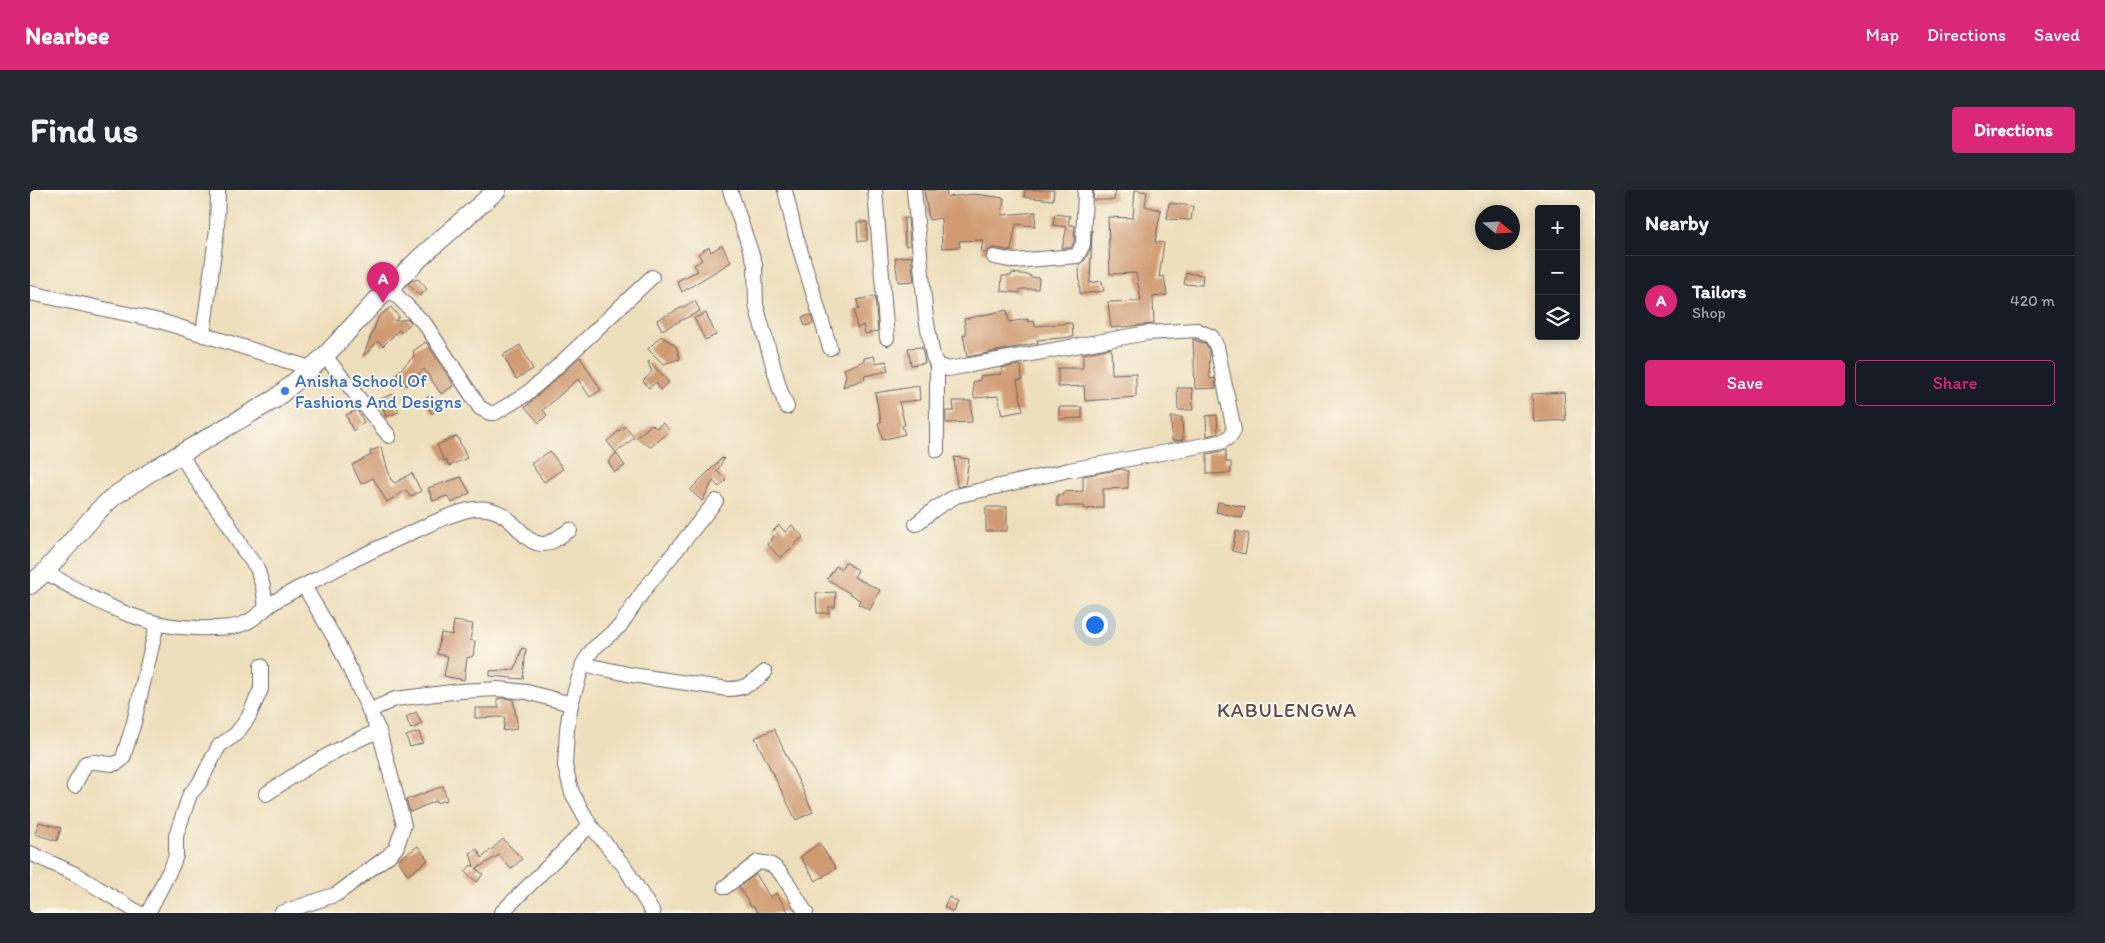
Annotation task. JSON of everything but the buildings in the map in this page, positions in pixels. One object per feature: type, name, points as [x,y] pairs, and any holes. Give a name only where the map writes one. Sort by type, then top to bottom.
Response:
[{"type":"street","points":[[203,336],[216,229],[218,190]]},
{"type":"street","points":[[30,585],[45,572],[99,510],[113,497],[180,454],[275,398],[325,356],[422,256],[497,190]]},
{"type":"street","points":[[730,190],[755,264],[756,305],[780,390],[787,407]]},
{"type":"street","points":[[786,190],[795,233],[830,348]]},
{"type":"street","points":[[875,190],[887,338]]},
{"type":"street","points":[[914,190],[926,318],[932,356],[937,364],[937,450]]},
{"type":"street","points":[[994,257],[1014,261],[1078,256],[1082,244],[1085,190]]},
{"type":"street","points":[[389,288],[425,324],[480,408],[490,413],[495,413],[525,395],[652,277]]},
{"type":"street","points":[[30,293],[160,321],[310,368]]},
{"type":"street","points":[[916,524],[936,508],[956,496],[1069,470],[1221,442],[1232,436],[1234,430],[1217,346],[1212,337],[1197,330],[1147,333],[948,369],[937,364]]},
{"type":"street","points":[[325,356],[388,436]]},
{"type":"street","points":[[180,454],[257,568],[263,587],[266,608]]},
{"type":"street","points":[[653,913],[624,866],[590,825],[572,793],[565,766],[567,730],[571,704],[583,664],[593,649],[620,626],[644,590],[716,501]]},
{"type":"street","points":[[45,572],[119,612],[157,624],[195,629],[233,627],[247,623],[266,608],[304,586],[368,553],[435,522],[467,510],[492,510],[504,514],[531,540],[541,544],[546,544],[570,530]]},
{"type":"street","points":[[281,913],[337,894],[396,848],[404,825],[379,731],[338,644],[304,586]]},
{"type":"street","points":[[74,786],[86,763],[113,765],[119,763],[123,758],[134,722],[157,624]]},
{"type":"street","points":[[583,664],[632,675],[728,689],[739,689],[749,686],[766,672]]},
{"type":"street","points":[[148,913],[173,864],[176,855],[176,836],[190,794],[199,784],[219,746],[236,734],[248,718],[261,689],[261,666]]},
{"type":"street","points":[[369,711],[395,699],[460,690],[498,689],[527,692],[571,704]]},
{"type":"street","points":[[266,794],[304,769],[358,739],[379,731]]},
{"type":"street","points":[[501,913],[590,825]]},
{"type":"street","points":[[30,853],[74,874],[139,913]]},
{"type":"street","points":[[725,887],[758,862],[767,864],[775,867],[781,874],[806,913]]},
{"type":"place","name":"Tailors","points":[[383,303]]},
{"type":"place","name":"Anisha School Of Fashions And Designs","points":[[285,391]]},
{"type":"district","name":"KABULENGWA","points":[[1287,710]]}]
